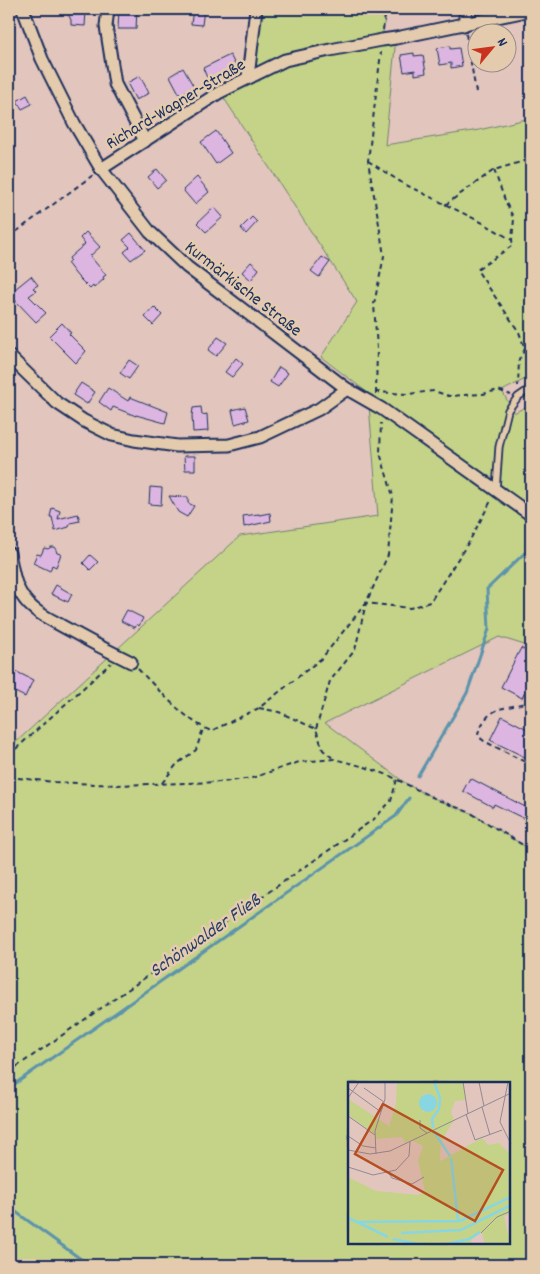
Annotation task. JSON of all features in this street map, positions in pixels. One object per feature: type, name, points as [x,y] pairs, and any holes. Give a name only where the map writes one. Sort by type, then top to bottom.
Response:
[{"type":"street","name":"Kurmärkische Straße","points":[[23,9],[42,60],[74,123],[101,169],[150,232],[186,267],[347,389],[382,409],[531,515]]},
{"type":"street","points":[[108,9],[106,26],[115,84],[145,141]]},
{"type":"street","points":[[248,78],[256,9]]},
{"type":"street","points":[[464,25],[466,9]]},
{"type":"street","name":"Richard-Wagner-Straße","points":[[101,169],[220,92],[284,60],[531,10]]},
{"type":"street","points":[[9,356],[57,403],[84,421],[112,435],[177,446],[229,445],[260,437],[319,409],[347,389]]},
{"type":"street","points":[[9,553],[21,596],[29,605],[85,639],[131,662]]},
{"type":"lane","points":[[496,490],[498,447],[508,410],[518,397],[531,388]]},
{"type":"path","points":[[386,9],[368,161],[384,256],[374,304],[377,349],[375,392],[408,394],[434,391],[449,396],[483,394],[498,390],[518,397],[519,360],[525,349],[519,332],[477,270],[513,245],[514,219],[494,170]]},
{"type":"path","points":[[464,25],[476,92]]},
{"type":"path","points":[[445,205],[494,170],[531,160]]},
{"type":"path","points":[[368,161],[404,184],[483,223],[512,240]]},
{"type":"path","points":[[9,238],[101,169]]},
{"type":"path","points":[[334,759],[323,750],[316,729],[330,681],[355,650],[366,603],[388,555],[393,496],[380,453],[382,409]]},
{"type":"path","points":[[366,603],[410,608],[430,602],[470,540],[496,490]]},
{"type":"path","points":[[131,662],[197,724],[211,731],[259,708],[322,658],[366,603]]},
{"type":"path","points":[[9,754],[119,656]]},
{"type":"path","points":[[531,700],[492,712],[486,717],[478,733],[479,737],[484,741],[531,765]]},
{"type":"path","points":[[259,708],[279,712],[316,729]]},
{"type":"path","points":[[162,783],[177,764],[196,750],[203,728]]},
{"type":"path","points":[[9,777],[54,782],[116,785],[224,782],[238,781],[299,762],[334,759],[365,767],[396,779],[438,800],[471,813],[531,850]]},
{"type":"path","points":[[9,1072],[374,819],[391,801],[396,779]]},
{"type":"green space","points":[[261,9],[386,9],[382,39],[396,38],[385,145],[479,130],[531,118],[531,376],[502,391],[514,413],[531,404],[531,647],[499,637],[325,723],[408,785],[438,800],[471,813],[531,850],[531,1265],[9,1265],[9,740],[14,744],[240,536],[378,516],[368,393],[321,357],[357,302],[220,92],[248,77]]},
{"type":"building","points":[[119,9],[137,9],[136,29],[118,29]]},
{"type":"building","points":[[193,9],[204,9],[202,25],[191,24]]},
{"type":"building","points":[[71,10],[86,11],[85,26],[71,25],[68,14]]},
{"type":"building","points":[[450,46],[450,49],[459,48],[462,66],[451,68],[451,63],[440,65],[437,48]]},
{"type":"building","points":[[414,53],[414,56],[423,55],[426,73],[415,75],[415,70],[404,72],[401,55]]},
{"type":"building","points":[[230,55],[236,66],[208,80],[203,68]]},
{"type":"building","points":[[183,68],[194,87],[180,95],[170,76]]},
{"type":"building","points":[[140,76],[149,93],[136,100],[127,83]]},
{"type":"building","points":[[27,95],[32,104],[22,109],[17,101]]},
{"type":"building","points":[[216,131],[231,153],[216,164],[201,142]]},
{"type":"building","points":[[157,169],[166,180],[157,188],[148,177]]},
{"type":"building","points":[[197,177],[209,192],[195,204],[183,190]]},
{"type":"building","points":[[214,207],[223,217],[206,232],[197,223]]},
{"type":"building","points":[[252,217],[257,222],[246,234],[241,228]]},
{"type":"building","points":[[86,232],[100,247],[90,256],[106,275],[94,288],[93,286],[90,289],[67,263],[70,260],[69,258],[85,244],[80,238]]},
{"type":"building","points":[[131,233],[145,250],[131,260],[124,252],[130,247],[123,240]]},
{"type":"building","points":[[322,257],[330,262],[319,277],[311,271]]},
{"type":"building","points":[[251,262],[259,269],[251,280],[242,272]]},
{"type":"building","points":[[31,276],[38,285],[33,288],[36,291],[29,296],[46,313],[36,322],[14,299],[9,303],[9,281],[15,289]]},
{"type":"building","points":[[154,307],[162,315],[153,325],[145,317]]},
{"type":"building","points":[[62,323],[71,333],[69,334],[86,351],[76,363],[49,336]]},
{"type":"building","points":[[218,337],[227,343],[216,356],[208,350]]},
{"type":"building","points":[[236,358],[243,364],[232,377],[225,372]]},
{"type":"building","points":[[129,360],[138,366],[129,379],[120,373]]},
{"type":"building","points":[[279,367],[288,373],[278,387],[270,382]]},
{"type":"building","points":[[81,383],[95,392],[87,404],[73,395]]},
{"type":"building","points":[[108,388],[128,401],[130,397],[168,412],[165,423],[136,416],[113,407],[111,411],[99,402]]},
{"type":"building","points":[[201,407],[202,415],[207,414],[208,431],[193,432],[193,408]]},
{"type":"building","points":[[245,407],[249,420],[235,424],[232,410]]},
{"type":"building","points":[[184,456],[195,456],[195,470],[185,470]]},
{"type":"building","points":[[150,487],[162,488],[161,505],[149,504]]},
{"type":"building","points":[[169,496],[188,497],[188,503],[194,506],[187,517],[178,512]]},
{"type":"building","points":[[52,508],[60,511],[58,519],[78,514],[80,521],[70,523],[69,527],[55,531],[52,517],[50,517]]},
{"type":"building","points":[[270,513],[271,521],[244,527],[243,516]]},
{"type":"building","points":[[54,547],[57,553],[61,554],[56,567],[52,565],[50,571],[33,563],[37,554],[41,555],[44,548],[48,549]]},
{"type":"building","points":[[90,555],[98,562],[90,570],[83,563]]},
{"type":"building","points":[[56,585],[72,594],[68,602],[51,594]]},
{"type":"building","points":[[127,610],[143,618],[139,626],[137,624],[135,628],[121,621]]},
{"type":"building","points":[[521,648],[531,654],[531,680],[522,698],[501,687]]},
{"type":"building","points":[[9,668],[33,680],[25,697],[9,689]]},
{"type":"building","points":[[502,716],[531,731],[531,760],[490,740]]},
{"type":"building","points":[[470,778],[531,810],[531,822],[494,804],[493,807],[463,791]]},
{"type":"waterway","name":"Schönwalder Fließ","points":[[418,776],[467,693],[489,629],[487,589],[531,547]]},
{"type":"waterway","name":"Schönwalder Fließ","points":[[9,1088],[396,816],[409,798]]},
{"type":"waterway","points":[[9,1207],[89,1265]]}]
